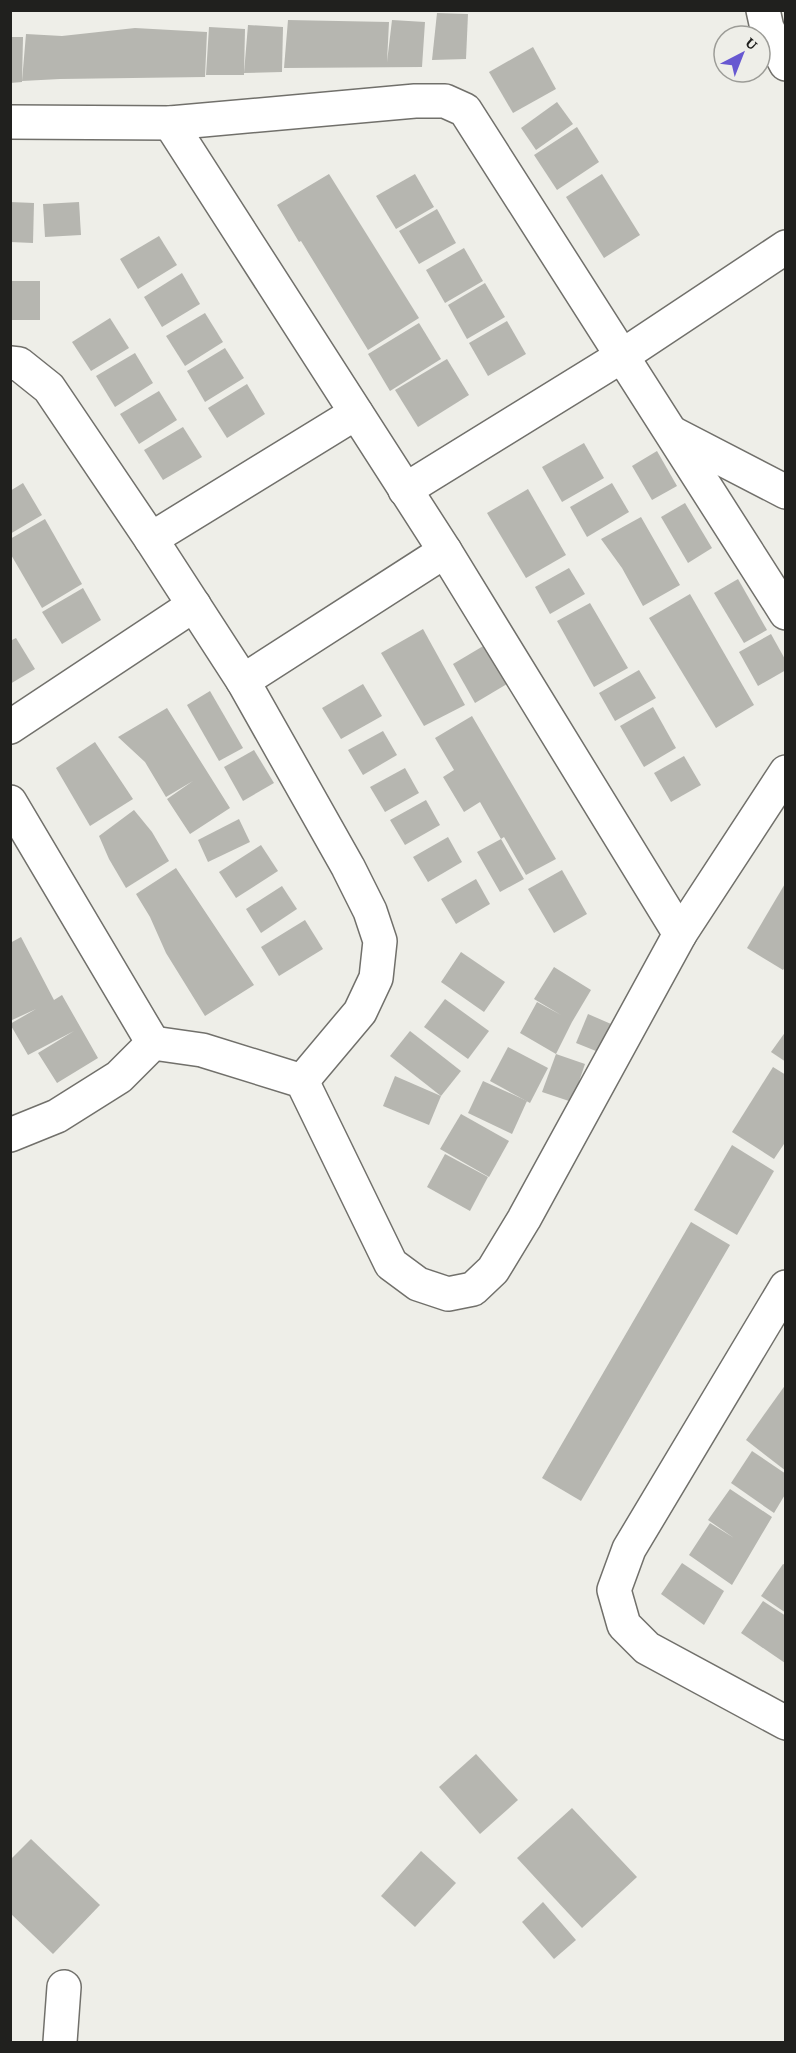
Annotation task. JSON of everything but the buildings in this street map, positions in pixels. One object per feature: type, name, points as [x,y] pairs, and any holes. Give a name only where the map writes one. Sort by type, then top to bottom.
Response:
[{"type":"street","points":[[763,10],[767,28],[786,64]]},
{"type":"street","points":[[10,122],[170,123],[415,101],[445,101],[465,110],[786,613]]},
{"type":"street","points":[[170,123],[445,551],[680,934]]},
{"type":"street","points":[[405,490],[622,356],[786,247]]},
{"type":"street","points":[[10,363],[19,364],[49,388],[152,539],[243,681],[348,867],[370,911],[380,941],[376,978],[360,1012],[302,1081]]},
{"type":"street","points":[[152,539],[356,412]]},
{"type":"street","points":[[672,434],[786,492]]},
{"type":"street","points":[[243,681],[445,551]]},
{"type":"street","points":[[10,727],[194,605]]},
{"type":"street","points":[[153,1043],[202,1050],[302,1081],[391,1264],[418,1284],[448,1294],[473,1288],[493,1270],[524,1219],[680,934],[786,772]]},
{"type":"street","points":[[10,802],[153,1043]]},
{"type":"street","points":[[10,1135],[57,1116],[119,1077],[153,1043]]},
{"type":"street","points":[[783,1298],[629,1549],[614,1590],[624,1625],[647,1648],[786,1723]]},
{"type":"street","points":[[60,2043],[64,1987]]}]
